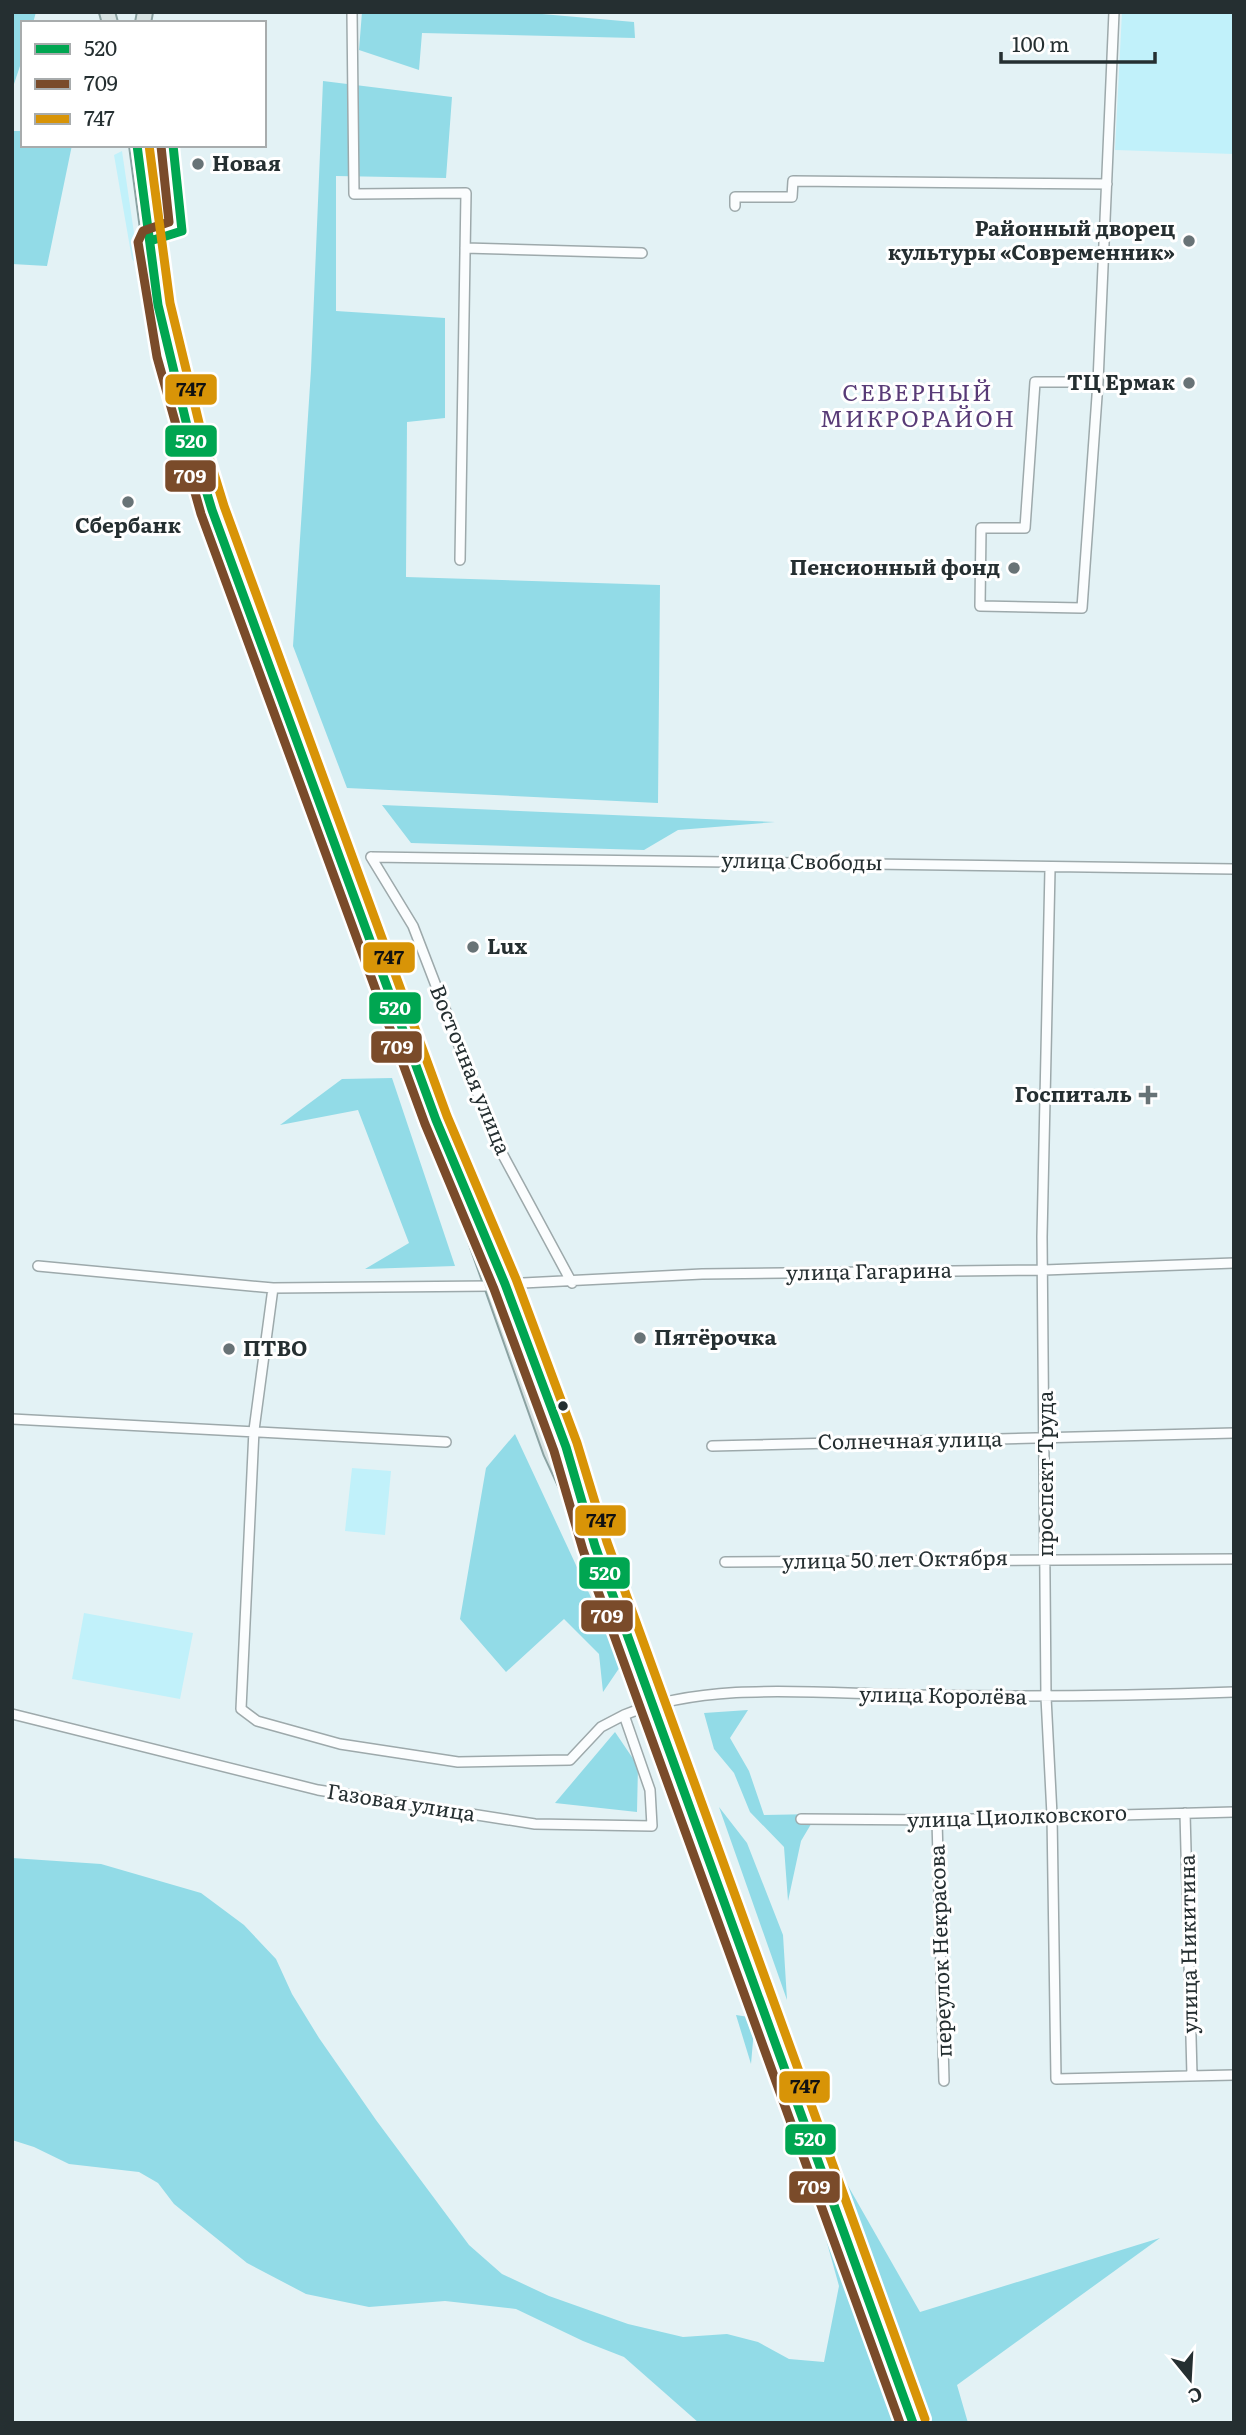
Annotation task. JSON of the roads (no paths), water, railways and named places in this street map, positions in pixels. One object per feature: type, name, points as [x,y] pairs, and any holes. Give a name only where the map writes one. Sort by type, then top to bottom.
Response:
[{"type":"main road","points":[[136,147],[158,305],[189,434],[212,510],[498,1285],[551,1452],[595,1546],[913,2423]]},
{"type":"street","points":[[352,12],[354,194],[466,193],[460,560]]},
{"type":"street","points":[[1098,382],[1035,382],[1026,527],[981,528],[980,606],[1082,608],[1098,382],[1114,12]]},
{"type":"street","points":[[735,206],[735,197],[792,197],[793,181],[1107,184]]},
{"type":"street","points":[[465,248],[642,253]]},
{"type":"street","name":"улица Свободы","points":[[371,857],[730,860],[1050,869],[1234,869]]},
{"type":"street","name":"Восточная улица","points":[[371,857],[413,926],[497,1144],[572,1283]]},
{"type":"street","name":"проспект Труда","points":[[1050,869],[1042,1223],[1046,1438],[1046,1697],[1052,1815],[1056,2079],[1192,2075]]},
{"type":"street","name":"улица Гагарина","points":[[38,1266],[274,1287],[498,1285],[702,1274],[1044,1270],[1234,1263]]},
{"type":"street","points":[[274,1287],[254,1430],[241,1709],[257,1721],[340,1744],[458,1762],[569,1759],[601,1727],[652,1703]]},
{"type":"street","points":[[12,1419],[446,1442]]},
{"type":"street","name":"Солнечная улица","points":[[712,1446],[1234,1433]]},
{"type":"street","name":"улица 50 лет Октября","points":[[725,1562],[1047,1558],[1234,1559]]},
{"type":"street","name":"улица Королёва","points":[[652,1703],[725,1693],[1046,1697],[1234,1692]]},
{"type":"street","name":"Газовая улица","points":[[12,1714],[318,1790],[535,1824],[652,1826],[650,1790],[624,1715]]},
{"type":"street","name":"улица Циолковского","points":[[801,1819],[937,1820],[1234,1812]]},
{"type":"street","name":"улица Никитина","points":[[1185,1813],[1192,2075]]},
{"type":"street","name":"переулок Некрасова","points":[[937,1820],[944,2081]]},
{"type":"street","points":[[1192,2075],[1234,2075]]},
{"type":"place","name":"Новая","points":[[198,164]]},
{"type":"place","name":"Районный дворец культуры «Современник»","points":[[1189,241]]},
{"type":"place","name":"ТЦ Ермак","points":[[1189,383]]},
{"type":"place","name":"Сбербанк","points":[[128,502]]},
{"type":"place","name":"Пенсионный фонд","points":[[1014,568]]},
{"type":"place","name":"Lux","points":[[473,947]]},
{"type":"place","name":"Госпиталь","points":[[1148,1095]]},
{"type":"place","name":"Пятёрочка","points":[[640,1338]]},
{"type":"place","name":"ПТВО","points":[[229,1349]]},
{"type":"district","name":"СЕВЕРНЫЙ МИКРОРАЙОН","points":[[918,406]]}]
